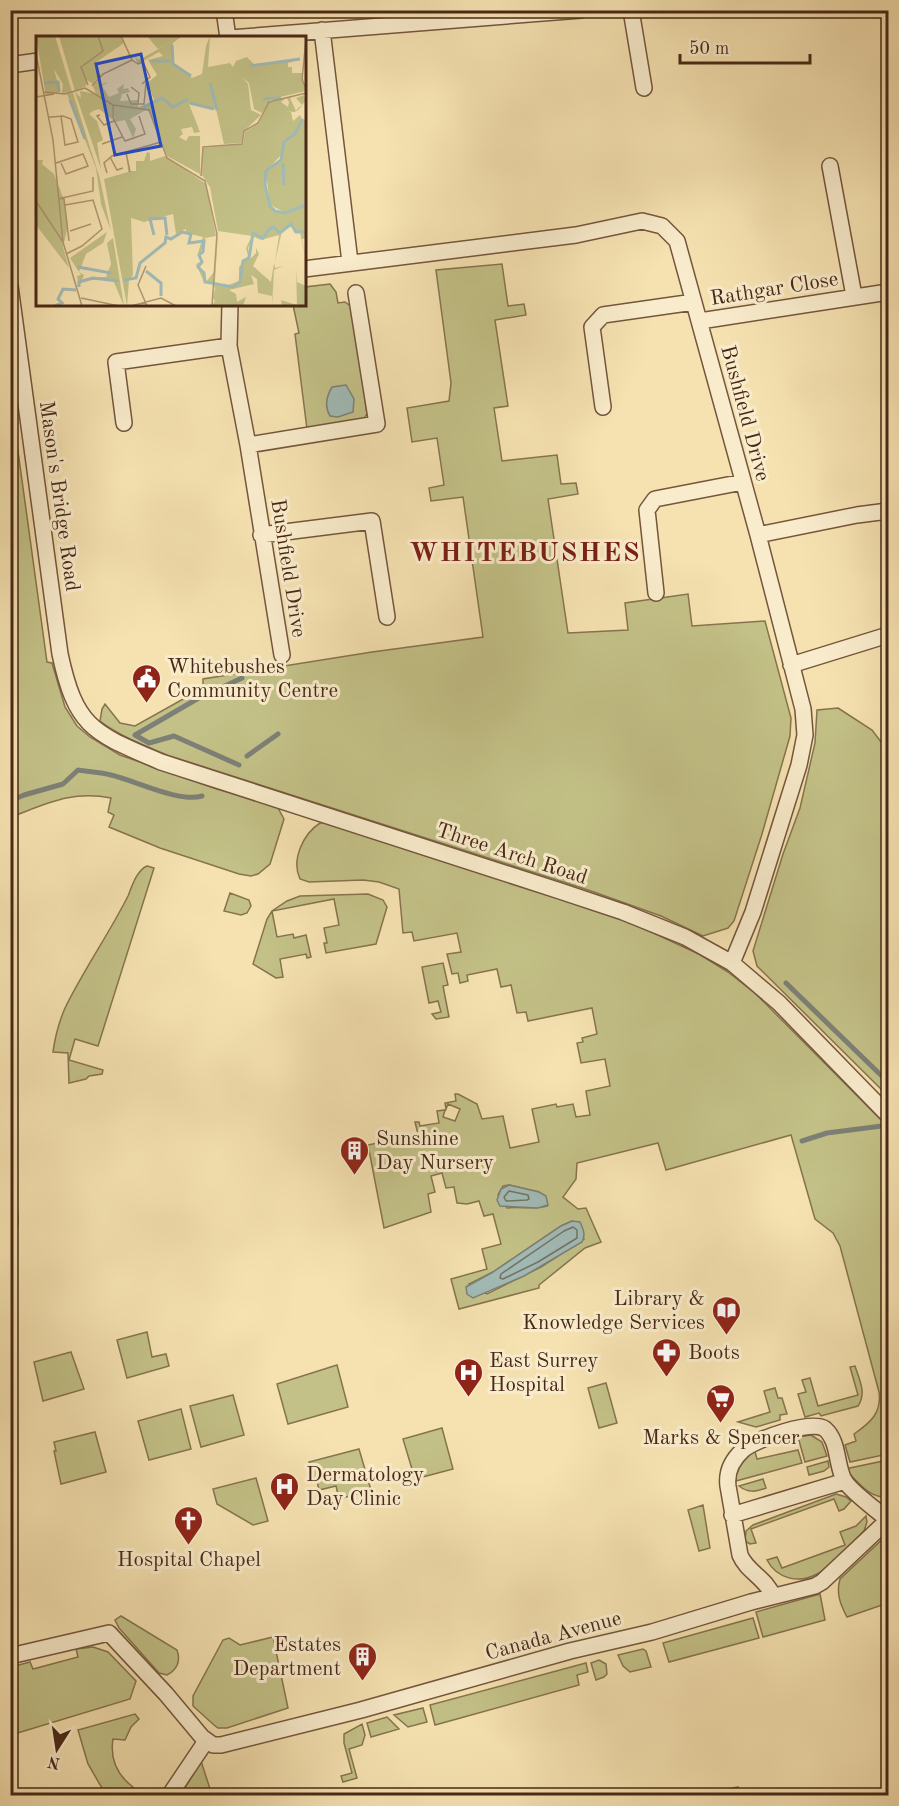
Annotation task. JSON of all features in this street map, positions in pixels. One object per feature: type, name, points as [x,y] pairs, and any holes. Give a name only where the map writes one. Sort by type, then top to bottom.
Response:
[{"type":"street","points":[[224,10],[229,36]]},
{"type":"street","points":[[252,36],[472,15],[581,10]]},
{"type":"street","points":[[631,10],[644,88]]},
{"type":"street","points":[[322,30],[350,262]]},
{"type":"street","points":[[10,65],[36,61]]},
{"type":"street","name":"Rathgar Close","points":[[830,166],[854,296]]},
{"type":"street","name":"Bushfield Drive","points":[[306,269],[576,235],[642,221],[662,226],[677,241],[758,535],[803,709],[805,735],[753,912],[732,963]]},
{"type":"street","name":"Mason's Bridge Road","points":[[10,286],[60,654],[68,688],[77,710]]},
{"type":"street","name":"Rathgar Close","points":[[700,321],[888,292]]},
{"type":"street","points":[[248,445],[377,424],[356,293]]},
{"type":"street","points":[[603,406],[592,327],[603,315],[694,302]]},
{"type":"street","name":"Bushfield Drive","points":[[230,306],[229,346],[248,445],[282,656]]},
{"type":"street","points":[[124,423],[116,362],[229,346]]},
{"type":"street","points":[[656,593],[647,510],[655,499],[743,482]]},
{"type":"street","points":[[758,535],[888,511]]},
{"type":"street","points":[[261,535],[372,521],[387,617]]},
{"type":"street","points":[[791,665],[888,635]]},
{"type":"street","name":"Three Arch Road","points":[[77,710],[100,733],[161,762],[623,912],[685,937],[732,963],[779,1003],[888,1115]]},
{"type":"street","points":[[774,1596],[769,1585],[742,1560],[732,1515],[727,1476],[735,1458],[752,1443],[795,1429],[813,1426],[825,1429],[834,1446],[845,1481],[888,1520]]},
{"type":"street","points":[[732,1515],[845,1481]]},
{"type":"street","name":"Canada Avenue","points":[[206,1741],[213,1745],[221,1745],[299,1726],[802,1590],[822,1582],[888,1520]]},
{"type":"street","points":[[10,1656],[109,1633],[206,1741],[169,1796]]},
{"type":"shaded area","points":[[502,264],[508,306],[524,304],[526,315],[495,320],[508,406],[494,408],[502,461],[557,455],[561,484],[576,483],[578,494],[548,499],[568,633],[628,630],[625,603],[688,594],[692,626],[765,621],[791,718],[790,736],[734,921],[728,928],[703,936],[661,916],[591,891],[170,756],[125,736],[100,721],[105,704],[120,723],[135,726],[203,688],[203,679],[483,637],[463,497],[431,501],[429,488],[444,485],[437,438],[412,442],[407,408],[449,401],[451,383],[436,270]]},
{"type":"shaded area","points":[[330,284],[336,292],[338,303],[345,302],[353,308],[367,414],[363,420],[307,429],[295,334],[299,333],[293,306],[306,306],[306,287]]},
{"type":"shaded area","points":[[10,393],[47,662],[52,663],[65,707],[77,726],[90,737],[120,755],[217,789],[270,803],[278,808],[284,819],[270,864],[258,874],[251,876],[239,874],[160,848],[109,827],[114,815],[108,812],[111,798],[71,797],[11,817]]},
{"type":"shaded area","points":[[838,708],[872,730],[888,751],[888,1096],[757,966],[753,951],[800,808],[815,743],[817,710]]},
{"type":"shaded area","points":[[320,823],[327,823],[625,920],[699,954],[728,972],[756,994],[888,1127],[888,1454],[850,1462],[845,1445],[856,1441],[854,1434],[874,1417],[879,1406],[879,1392],[840,1246],[833,1233],[815,1219],[791,1135],[666,1170],[658,1143],[577,1163],[576,1179],[563,1197],[578,1209],[586,1208],[601,1242],[585,1248],[539,1285],[539,1288],[459,1309],[451,1279],[487,1269],[482,1249],[501,1244],[493,1214],[484,1216],[479,1201],[467,1204],[457,1203],[454,1187],[446,1188],[442,1173],[431,1176],[435,1192],[428,1194],[431,1212],[384,1228],[368,1145],[418,1134],[415,1122],[419,1122],[420,1126],[439,1123],[437,1111],[445,1110],[443,1117],[455,1121],[460,1109],[448,1104],[446,1109],[445,1103],[456,1101],[455,1094],[477,1104],[482,1119],[503,1116],[510,1148],[539,1142],[532,1109],[556,1104],[557,1107],[573,1104],[576,1117],[590,1115],[586,1091],[610,1086],[605,1059],[581,1063],[577,1043],[583,1042],[582,1038],[597,1034],[592,1008],[528,1021],[526,1012],[517,1013],[511,985],[501,987],[497,969],[467,975],[468,981],[460,983],[458,973],[452,974],[447,954],[461,952],[457,933],[414,941],[412,932],[403,933],[399,889],[379,882],[363,880],[309,882],[300,879],[297,864],[300,848]],"holes":[[[509,1185],[539,1192],[547,1206],[507,1208],[498,1195],[503,1186]],[[572,1221],[584,1239],[541,1267],[487,1294],[469,1284],[493,1272]]]},
{"type":"shaded area","points":[[147,866],[154,868],[98,1046],[75,1039],[69,1060],[103,1070],[102,1074],[69,1083],[68,1053],[53,1052],[61,1019],[72,994],[121,910],[135,879]]},
{"type":"shaded area","points":[[230,893],[249,900],[251,906],[247,913],[241,915],[224,911]]},
{"type":"shaded area","points":[[368,894],[383,900],[387,907],[376,944],[326,953],[324,928],[339,925],[334,899],[272,911],[300,896]]},
{"type":"shaded area","points":[[272,911],[277,937],[293,934],[294,938],[306,935],[311,957],[307,958],[306,954],[280,959],[283,977],[276,978],[253,964],[267,919]]},
{"type":"shaded area","points":[[443,963],[448,985],[443,986],[449,1017],[436,1019],[432,1014],[441,1012],[438,1001],[429,1003],[422,967]]},
{"type":"shaded area","points":[[11,1181],[17,1205],[18,1222],[11,1245]]},
{"type":"shaded area","points":[[147,1332],[152,1357],[166,1354],[169,1366],[127,1378],[117,1340]]},
{"type":"shaded area","points":[[71,1352],[84,1389],[43,1401],[34,1362]]},
{"type":"shaded area","points":[[337,1365],[348,1407],[288,1424],[277,1384]]},
{"type":"shaded area","points":[[855,1366],[862,1391],[858,1406],[821,1416],[819,1413],[805,1417],[798,1394],[806,1392],[802,1380],[810,1378],[818,1406],[858,1395],[850,1367]]},
{"type":"shaded area","points":[[606,1383],[617,1423],[599,1428],[588,1388]]},
{"type":"shaded area","points":[[775,1388],[778,1398],[782,1398],[787,1414],[780,1415],[780,1420],[756,1427],[738,1422],[770,1412],[764,1391]]},
{"type":"shaded area","points":[[233,1395],[244,1435],[201,1447],[190,1406]]},
{"type":"shaded area","points":[[181,1409],[191,1449],[149,1460],[138,1421]]},
{"type":"shaded area","points":[[442,1428],[453,1469],[415,1479],[403,1439]]},
{"type":"shaded area","points":[[95,1432],[106,1472],[61,1484],[54,1442]]},
{"type":"shaded area","points":[[811,1435],[822,1442],[827,1456],[805,1462],[798,1437]]},
{"type":"shaded area","points":[[754,1448],[757,1459],[798,1450],[802,1463],[736,1481],[735,1469]]},
{"type":"shaded area","points":[[359,1449],[371,1490],[339,1499],[336,1486],[319,1490],[317,1481],[314,1482],[309,1462]]},
{"type":"shaded area","points":[[888,1460],[888,1497],[869,1492],[845,1469]]},
{"type":"shaded area","points":[[828,1461],[829,1467],[824,1471],[809,1475],[807,1467]]},
{"type":"shaded area","points":[[256,1478],[268,1521],[253,1525],[217,1504],[213,1489]]},
{"type":"shaded area","points":[[763,1479],[766,1488],[749,1491],[739,1486]]},
{"type":"shaded area","points":[[836,1494],[851,1501],[844,1509],[839,1511],[834,1499],[751,1529],[756,1543],[750,1544],[745,1541],[746,1531],[753,1525]]},
{"type":"shaded area","points":[[703,1505],[710,1548],[699,1551],[688,1510]]},
{"type":"shaded area","points":[[866,1516],[864,1531],[823,1571],[817,1574],[803,1579],[789,1578],[777,1572],[767,1560],[777,1557],[782,1568],[845,1545],[840,1532],[856,1526]]},
{"type":"shaded area","points":[[888,1534],[888,1603],[847,1617],[839,1598],[840,1579]]},
{"type":"shaded area","points":[[820,1594],[825,1620],[763,1637],[756,1612]]},
{"type":"shaded area","points":[[121,1616],[177,1650],[178,1661],[173,1671],[167,1675],[159,1673],[119,1628],[115,1620]]},
{"type":"shaded area","points":[[753,1618],[759,1638],[669,1662],[663,1643]]},
{"type":"shaded area","points":[[273,1637],[288,1708],[227,1728],[218,1728],[193,1706],[193,1696],[223,1640],[229,1638],[240,1645]]},
{"type":"shaded area","points":[[93,1647],[108,1652],[136,1681],[130,1699],[11,1735],[11,1667],[30,1662],[33,1669],[78,1657],[76,1649]]},
{"type":"shaded area","points":[[643,1649],[646,1651],[651,1667],[630,1672],[623,1666],[618,1655]]},
{"type":"shaded area","points":[[599,1660],[606,1664],[607,1674],[596,1680],[591,1663]]},
{"type":"shaded area","points":[[586,1663],[588,1672],[577,1675],[579,1685],[435,1725],[430,1705]]},
{"type":"shaded area","points":[[423,1708],[427,1722],[408,1727],[394,1715]]},
{"type":"shaded area","points":[[135,1714],[139,1719],[131,1727],[125,1740],[113,1739],[112,1746],[119,1772],[133,1787],[127,1795],[106,1795],[88,1764],[78,1730]]},
{"type":"shaded area","points":[[387,1717],[399,1729],[371,1737],[367,1723]]},
{"type":"shaded area","points":[[362,1724],[365,1735],[362,1745],[349,1749],[357,1778],[343,1782],[341,1776],[352,1773],[344,1743],[344,1734]]},
{"type":"shaded area","points":[[201,1761],[212,1795],[180,1796]]},
{"type":"shaded area","points":[[738,1787],[740,1795],[700,1795]]},
{"type":"water","points":[[346,385],[354,399],[353,412],[338,417],[330,416],[326,405],[332,387]]},
{"type":"water","points":[[509,1185],[539,1192],[546,1196],[548,1205],[538,1208],[500,1206],[497,1200],[501,1189]]},
{"type":"water","points":[[572,1221],[581,1224],[584,1234],[582,1242],[524,1276],[473,1298],[467,1294],[466,1287]]},
{"type":"waterway","points":[[239,765],[174,736],[149,743],[135,735],[197,699],[242,678]]},
{"type":"waterway","points":[[247,756],[278,734]]},
{"type":"waterway","points":[[10,801],[63,784],[78,770],[111,775],[169,794],[202,796]]},
{"type":"waterway","points":[[786,983],[888,1082]]},
{"type":"waterway","points":[[802,1141],[827,1133],[882,1126]]},
{"type":"place","name":"Whitebushes Community Centre","points":[[146,704]]},
{"type":"place","name":"Sunshine Day Nursery","points":[[355,1176]]},
{"type":"place","name":"Library & Knowledge Services","points":[[726,1336]]},
{"type":"place","name":"Boots","points":[[667,1378]]},
{"type":"place","name":"East Surrey Hospital","points":[[468,1398]]},
{"type":"place","name":"Marks & Spencer","points":[[721,1424]]},
{"type":"place","name":"Dermatology Day Clinic","points":[[285,1512]]},
{"type":"place","name":"Hospital Chapel","points":[[189,1546]]},
{"type":"place","name":"Estates Department","points":[[362,1682]]},
{"type":"district","name":"WHITEBUSHES","points":[[525,552]]}]
